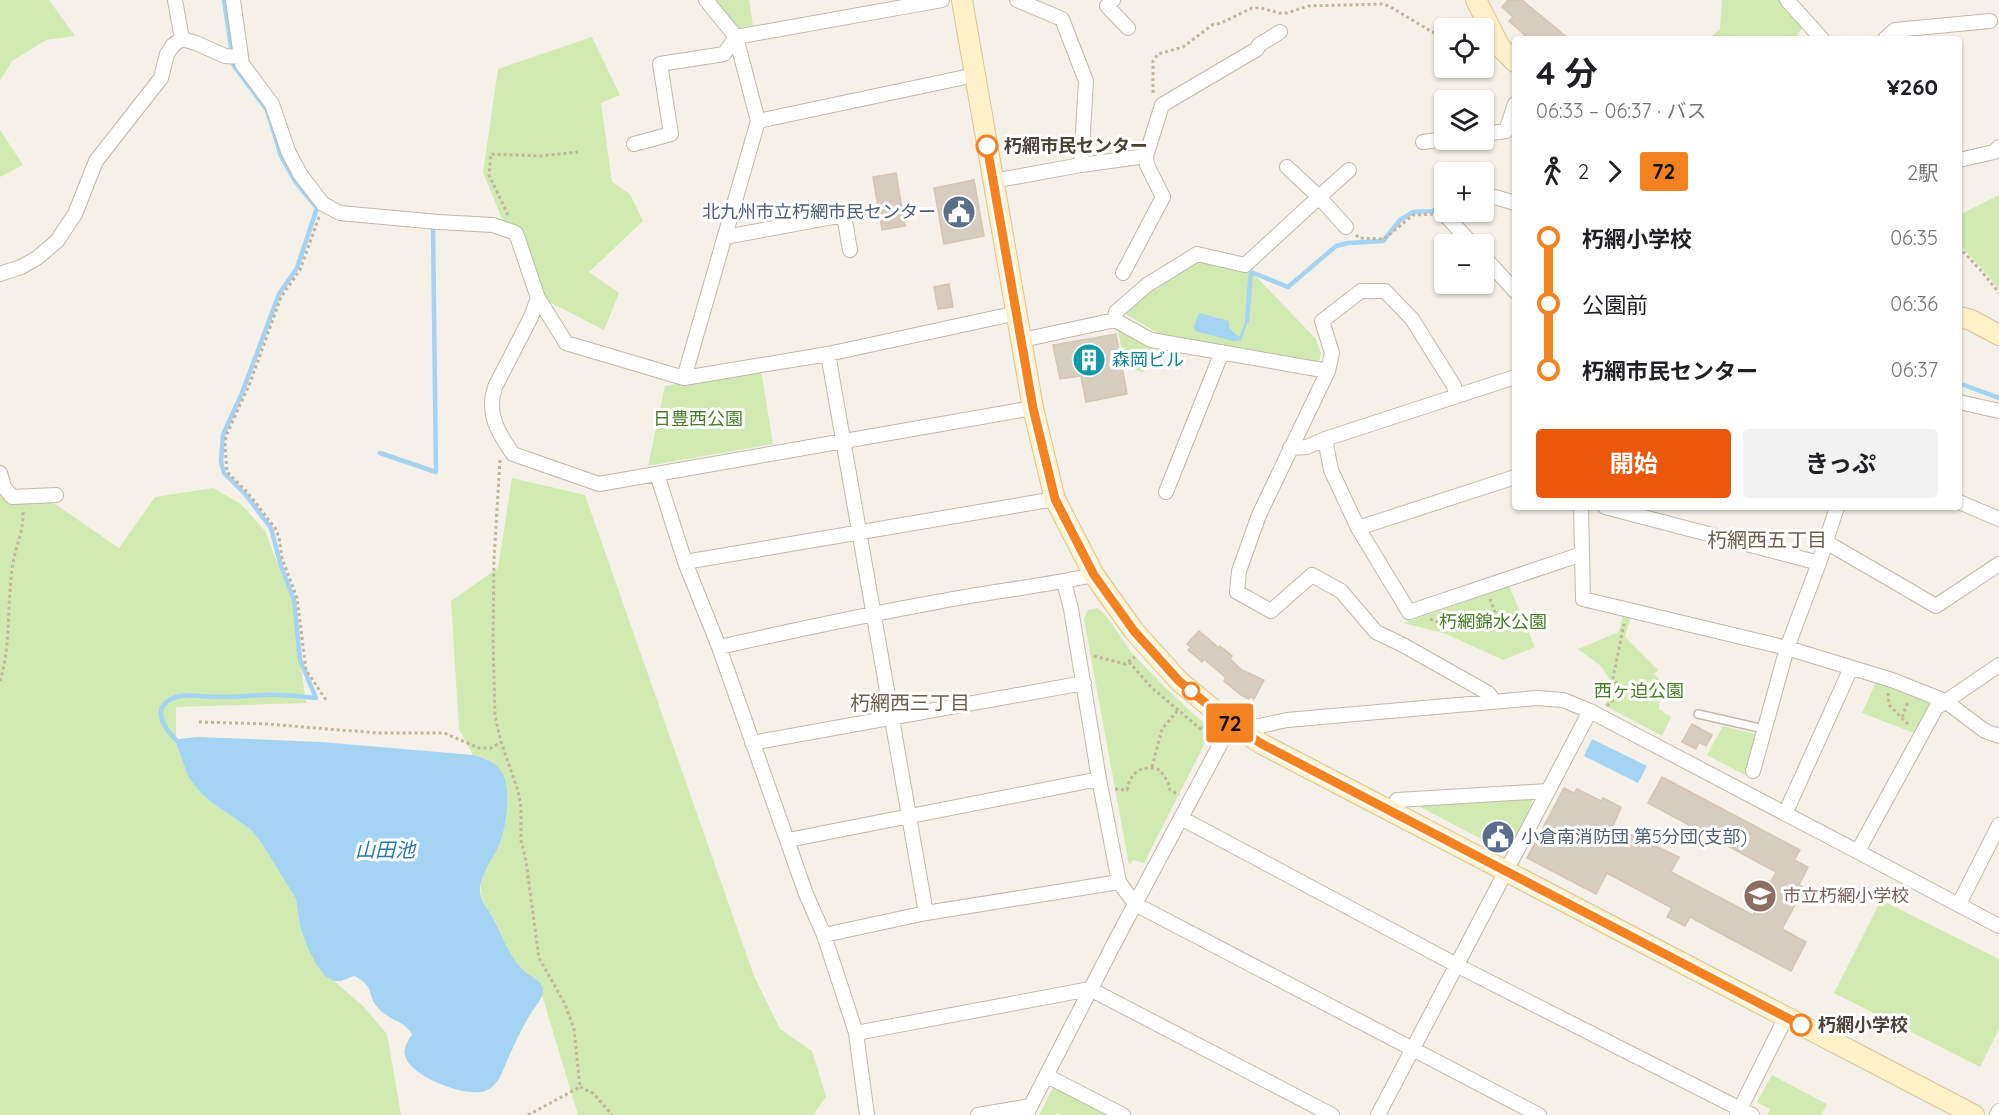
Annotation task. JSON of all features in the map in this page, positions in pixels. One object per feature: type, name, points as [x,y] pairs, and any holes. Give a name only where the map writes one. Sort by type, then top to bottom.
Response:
[{"type":"street","points":[[175,0],[182,39]]},
{"type":"street","points":[[233,0],[242,64],[272,104],[288,151],[300,174],[323,204],[340,213],[493,225],[516,233],[538,298],[566,343],[684,378],[828,354],[1017,313]]},
{"type":"street","points":[[684,378],[758,121],[736,37],[706,0]]},
{"type":"street","points":[[634,144],[671,134],[660,64],[724,54],[736,37],[942,0]]},
{"type":"street","points":[[962,0],[1033,408],[1055,499],[1094,575],[1134,631],[1164,665],[1179,681],[1236,727],[1262,744],[1974,1115]]},
{"type":"street","points":[[1017,0],[1062,20],[1086,81],[1081,165]]},
{"type":"street","points":[[1113,0],[1107,6],[1128,28]]},
{"type":"street","points":[[1476,0],[1500,47],[1512,60]]},
{"type":"street","points":[[1787,0],[1819,36]]},
{"type":"street","points":[[1888,36],[1895,30],[1990,21]]},
{"type":"street","points":[[1123,273],[1163,197],[1147,165],[1146,156],[1162,105],[1257,49],[1259,45],[1280,32]]},
{"type":"street","points":[[0,274],[38,258],[57,241],[75,214],[96,162],[161,78],[167,54],[173,45],[182,39],[225,56],[241,57]]},
{"type":"street","points":[[758,121],[975,75]]},
{"type":"street","points":[[1494,133],[1506,131],[1512,113]]},
{"type":"street","points":[[1423,142],[1434,140]]},
{"type":"street","points":[[1962,159],[1994,152],[1999,147]]},
{"type":"street","points":[[993,181],[1146,156]]},
{"type":"street","points":[[1287,167],[1346,226]]},
{"type":"street","points":[[1115,320],[1116,312],[1147,285],[1197,254],[1245,264],[1349,170]]},
{"type":"street","points":[[1494,197],[1512,203]]},
{"type":"street","points":[[724,237],[844,215],[850,250]]},
{"type":"street","points":[[1494,268],[1512,288]]},
{"type":"street","points":[[1456,396],[1454,386],[1412,320],[1385,291],[1361,291],[1322,321],[1332,353],[1328,371],[1259,515],[1239,571],[1237,592],[1271,611],[1312,575],[1341,591],[1376,632],[1488,693],[1495,702]]},
{"type":"street","points":[[538,298],[491,398],[492,416],[513,454],[599,484],[1033,408]]},
{"type":"street","points":[[1962,318],[1999,335]]},
{"type":"street","points":[[1022,340],[1115,320],[1151,340],[1328,371]]},
{"type":"street","points":[[1166,492],[1222,352]]},
{"type":"street","points":[[828,354],[926,913]]},
{"type":"street","points":[[1290,448],[1306,447],[1512,378]]},
{"type":"street","points":[[1962,403],[1999,411]]},
{"type":"street","points":[[1325,439],[1330,470],[1358,528],[1409,612],[1582,554]]},
{"type":"street","points":[[0,473],[4,487],[12,497],[56,495]]},
{"type":"street","points":[[657,474],[685,562],[719,647],[806,894],[824,935],[856,1033],[867,1115]]},
{"type":"street","points":[[1358,528],[1512,478]]},
{"type":"street","points":[[685,562],[1055,499]]},
{"type":"street","points":[[1962,503],[1999,519]]},
{"type":"street","points":[[1581,510],[1583,598],[1787,648],[1892,680],[1945,701],[1985,731],[1999,736]]},
{"type":"street","points":[[1616,510],[1819,563]]},
{"type":"street","points":[[1752,771],[1787,648],[1836,510]]},
{"type":"street","points":[[1826,542],[1936,606],[1999,564]]},
{"type":"street","points":[[719,647],[873,613],[991,592],[1064,582],[1094,575]]},
{"type":"street","points":[[1064,582],[1119,882],[1135,904],[1539,1115]]},
{"type":"street","points":[[1858,851],[1936,708],[1999,665]]},
{"type":"street","points":[[1785,814],[1851,668]]},
{"type":"street","points":[[752,743],[1084,683]]},
{"type":"street","points":[[1236,727],[1287,720],[1495,702],[1563,700],[1590,711],[1999,926]]},
{"type":"street","points":[[1378,1115],[1590,711]]},
{"type":"street","points":[[978,1115],[1028,1110],[1190,801],[1236,727]]},
{"type":"street","points":[[788,840],[909,816],[1100,785]]},
{"type":"street","points":[[1391,811],[1397,800],[1548,791]]},
{"type":"street","points":[[1181,818],[1457,965],[1743,1113],[1786,1017]]},
{"type":"street","points":[[1959,904],[1999,825]]},
{"type":"street","points":[[824,935],[926,913],[1119,882]]},
{"type":"street","points":[[856,1033],[1090,989],[1332,1115]]},
{"type":"street","points":[[1047,1076],[1123,1115]]},
{"type":"street","points":[[1997,1115],[1999,1111]]},
{"type":"lane","points":[[1698,714],[1764,729]]},
{"type":"path","points":[[516,233],[489,175],[491,154],[540,156],[578,152]]},
{"type":"path","points":[[323,204],[300,270],[281,297],[250,383],[226,436],[225,446],[227,472],[248,493],[275,528],[279,537],[282,558],[297,598],[306,670],[326,700]]},
{"type":"path","points":[[1346,226],[1359,238],[1384,239],[1413,215],[1434,214]]},
{"type":"path","points":[[1962,249],[1999,293]]},
{"type":"path","points":[[506,444],[500,454],[494,559],[493,695],[495,716],[521,807],[521,840],[539,958],[565,1005],[574,1029],[580,1087]]},
{"type":"path","points":[[0,681],[8,645],[12,568],[24,525],[23,506],[18,497]]},
{"type":"path","points":[[1409,612],[1454,628],[1496,615],[1490,597]]},
{"type":"path","points":[[1606,707],[1622,692],[1613,678],[1618,644],[1627,609]]},
{"type":"path","points":[[1088,655],[1125,664],[1129,662],[1153,689],[1202,730],[1208,721]]},
{"type":"path","points":[[1888,690],[1890,705],[1921,734]]},
{"type":"path","points":[[1902,717],[1910,697]]},
{"type":"path","points":[[1152,767],[1162,729],[1178,710]]},
{"type":"path","points":[[199,722],[267,724],[378,733],[444,733],[478,748],[491,748],[501,742]]},
{"type":"path","points":[[1100,785],[1127,790],[1133,774],[1143,768],[1152,767],[1160,770],[1164,775],[1170,790],[1190,801]]},
{"type":"path","points":[[528,1115],[580,1087]]},
{"type":"path","points":[[580,1087],[593,1093],[612,1115]]},
{"type":"green space","points":[[0,0],[49,0],[75,36],[46,40],[12,61],[0,81]]},
{"type":"green space","points":[[711,0],[749,0],[753,26],[734,29]]},
{"type":"green space","points":[[1722,0],[1780,0],[1803,27],[1796,36],[1712,36],[1720,29]]},
{"type":"green space","points":[[592,37],[620,95],[601,103],[612,182],[630,194],[643,221],[589,272],[619,293],[604,330],[532,293],[483,172],[498,69]]},
{"type":"green space","points":[[0,130],[23,165],[0,177]]},
{"type":"green space","points":[[1999,195],[1999,290],[1962,247],[1962,214]]},
{"type":"green space","points":[[1196,259],[1233,269],[1248,268],[1316,339],[1321,353],[1319,362],[1159,334],[1122,312]]},
{"type":"green space","points":[[1117,326],[1154,347],[1143,373],[1125,365]]},
{"type":"green space","name":"日豊西公園","points":[[761,370],[773,444],[648,466],[665,386]]},
{"type":"green space","points":[[512,478],[585,495],[754,976],[780,1029],[812,1051],[826,1097],[813,1115],[578,1115],[541,986],[513,958],[482,897],[482,880],[500,842],[506,822],[508,799],[504,777],[491,761],[473,755],[459,729],[451,601],[498,568]]},
{"type":"green space","points":[[213,488],[241,504],[265,531],[292,601],[306,703],[176,707],[176,743],[188,776],[198,790],[250,829],[261,842],[296,899],[300,926],[325,976],[363,1006],[387,1034],[401,1115],[0,1115],[0,495],[52,502],[119,548],[155,497]]},
{"type":"green space","name":"朽網錦水公園","points":[[1509,586],[1535,647],[1503,660],[1446,634],[1403,623]]},
{"type":"green space","points":[[1097,608],[1107,617],[1130,651],[1211,731],[1144,863],[1133,860],[1129,865],[1084,619],[1088,610]]},
{"type":"green space","name":"西ヶ迫公園","points":[[1623,614],[1631,616],[1625,637],[1658,670],[1654,674],[1661,681],[1659,709],[1671,717],[1662,736],[1604,705],[1617,691],[1601,666],[1578,649],[1619,632]]},
{"type":"green space","points":[[1876,682],[1927,702],[1930,706],[1914,733],[1862,713]]},
{"type":"green space","points":[[1723,726],[1758,735],[1745,775],[1707,755]]},
{"type":"green space","points":[[1532,798],[1532,806],[1508,853],[1420,807],[1421,805]]},
{"type":"green space","points":[[1881,900],[1999,959],[1999,1029],[1980,1067],[1834,993]]},
{"type":"green space","points":[[1772,1075],[1827,1104],[1821,1115],[1767,1115],[1770,1109],[1757,1102]]},
{"type":"green space","points":[[1054,1086],[1110,1115],[1062,1115],[1057,1113],[1056,1115],[1039,1115]]},
{"type":"water","points":[[1199,313],[1229,321],[1229,328],[1238,336],[1246,320],[1248,321],[1241,340],[1233,341],[1195,331],[1194,327]]},
{"type":"water","name":"山田池","points":[[198,737],[321,742],[473,755],[490,761],[498,767],[506,784],[508,805],[499,845],[482,880],[480,892],[514,959],[540,984],[543,992],[522,1029],[499,1079],[491,1088],[476,1092],[452,1088],[439,1084],[416,1070],[405,1055],[405,1049],[412,1034],[404,1025],[379,1009],[368,987],[354,976],[334,981],[325,976],[307,946],[300,926],[296,899],[261,842],[250,829],[210,801],[188,776],[176,743],[178,739]]},
{"type":"water","points":[[1592,739],[1647,766],[1638,783],[1584,756]]},
{"type":"building","points":[[1508,0],[1522,0],[1565,36],[1526,36],[1509,21],[1513,17],[1502,7]]},
{"type":"building","points":[[896,173],[905,226],[882,230],[873,177]]},
{"type":"building","name":"北九州市立朽網市民センター","points":[[974,180],[984,236],[944,244],[934,188]]},
{"type":"building","points":[[949,284],[953,307],[938,309],[934,287]]},
{"type":"building","name":"森岡ビル","points":[[1116,334],[1127,394],[1086,402],[1081,376],[1060,379],[1053,345]]},
{"type":"building","points":[[1199,631],[1232,656],[1230,659],[1242,670],[1264,680],[1254,699],[1241,695],[1224,681],[1226,678],[1204,659],[1202,662],[1188,650],[1191,647],[1187,644]]},
{"type":"building","points":[[1692,724],[1712,735],[1706,746],[1699,742],[1696,749],[1682,742]]},
{"type":"building","points":[[1662,777],[1800,850],[1794,860],[1808,867],[1799,885],[1804,888],[1782,929],[1806,942],[1791,971],[1690,917],[1685,926],[1667,917],[1672,908],[1607,873],[1596,894],[1527,858],[1564,788],[1574,793],[1577,789],[1601,801],[1603,798],[1621,807],[1613,826],[1679,857],[1671,872],[1753,915],[1776,872],[1648,803]]},
{"type":"building","name":"小倉南消防団 第5分団(支部)","points":[[1493,825],[1511,834],[1504,848],[1486,839]]},
{"type":"waterway","points":[[224,0],[232,53]]},
{"type":"waterway","points":[[177,741],[165,726],[161,714],[165,704],[177,697],[288,695],[316,698],[300,660],[294,600],[281,566],[271,528],[245,494],[224,473],[221,462],[223,435],[242,393],[279,294],[297,268],[317,208],[295,181],[281,156],[267,110],[233,62]]},
{"type":"waterway","points":[[1247,321],[1251,272],[1288,287],[1336,246],[1383,241],[1400,220],[1413,212],[1434,210]]},
{"type":"waterway","points":[[380,453],[436,472],[433,226]]},
{"type":"waterway","points":[[1964,385],[1999,398]]},
{"type":"bus line","name":"72","points":[[987,146],[1033,408],[1055,499],[1094,575],[1134,631],[1164,665],[1179,681],[1231,724],[1262,744],[1801,1025]]},
{"type":"place","name":"朽網市民センター","points":[[987,146]]},
{"type":"place","name":"北九州市立朽網市民センター","points":[[959,212]]},
{"type":"place","name":"森岡ビル","points":[[1089,360]]},
{"type":"place","name":"小倉南消防団 第5分団(支部)","points":[[1498,837]]},
{"type":"place","name":"市立朽網小学校","points":[[1760,896]]},
{"type":"place","name":"朽網小学校","points":[[1801,1025]]},
{"type":"district","name":"朽網西五丁目","points":[[1767,540]]},
{"type":"district","name":"朽網西三丁目","points":[[910,703]]}]
